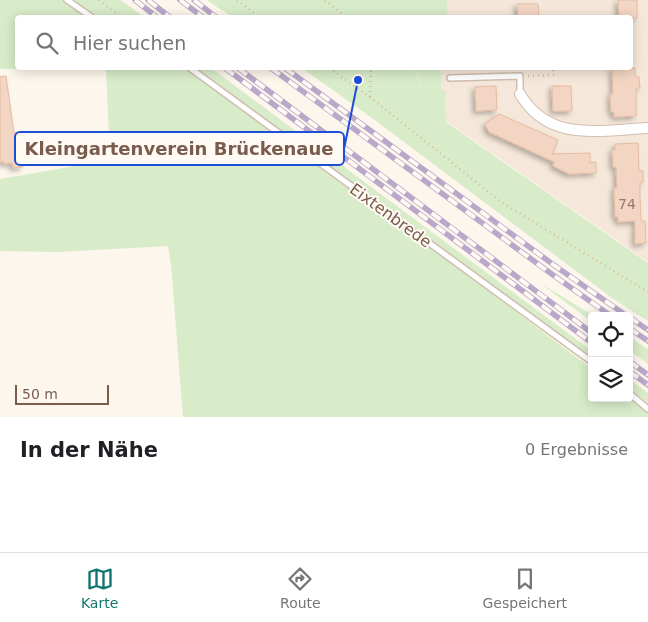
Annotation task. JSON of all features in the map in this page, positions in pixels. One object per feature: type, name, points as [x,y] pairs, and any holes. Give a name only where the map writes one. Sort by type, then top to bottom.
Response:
[{"type":"street","points":[[520,94],[527,105],[538,116],[560,128],[581,131],[648,128]]},
{"type":"lane","points":[[67,0],[90,15]]},
{"type":"lane","name":"Eixtenbrede","points":[[193,70],[588,359]]},
{"type":"lane","points":[[450,78],[520,76],[520,94]]},
{"type":"lane","points":[[633,397],[648,409]]},
{"type":"path","points":[[99,0],[118,15]]},
{"type":"path","points":[[237,0],[257,15]]},
{"type":"path","points":[[325,0],[343,15]]},
{"type":"path","points":[[332,70],[370,97],[501,202],[648,292]]},
{"type":"path","points":[[370,97],[371,70]]},
{"type":"path","points":[[520,76],[554,75],[553,70]]},
{"type":"shaded area","points":[[447,0],[648,0],[648,262],[446,121],[445,90],[423,90],[415,70],[633,70],[633,15],[448,15]]},
{"type":"green space","points":[[0,0],[63,0],[87,15],[15,15],[15,69],[0,69]]},
{"type":"green space","points":[[72,0],[121,0],[141,15],[96,15]]},
{"type":"green space","points":[[207,0],[447,0],[448,15],[229,15]]},
{"type":"green space","points":[[106,70],[188,70],[477,282],[588,366],[588,402],[633,401],[648,412],[648,417],[183,417],[168,246],[57,252],[0,251],[0,179],[110,160]]},
{"type":"green space","points":[[197,70],[214,70],[588,348],[588,355]]},
{"type":"green space","points":[[305,70],[415,70],[423,91],[416,70],[441,70],[441,90],[445,90],[446,122],[648,263],[648,321],[612,298],[372,118]]},
{"type":"green space","points":[[540,283],[588,312],[588,319]]},
{"type":"green space","points":[[633,340],[648,349],[648,364],[633,353]]},
{"type":"green space","points":[[633,382],[648,393],[648,403],[633,391]]},
{"type":"building","points":[[618,0],[637,0],[637,18],[633,18],[633,15],[619,15]]},
{"type":"building","points":[[517,4],[538,4],[539,15],[518,15]]},
{"type":"building","points":[[635,68],[635,77],[639,77],[640,88],[636,88],[636,116],[614,117],[614,112],[611,112],[610,94],[613,94],[612,70],[633,70]]},
{"type":"building","points":[[6,76],[14,133],[17,133],[23,167],[13,168],[12,163],[4,164],[4,162],[0,162],[0,77]]},
{"type":"building","points":[[496,86],[497,110],[476,111],[475,87]]},
{"type":"building","points":[[552,86],[571,86],[572,111],[553,111]]},
{"type":"building","points":[[499,114],[558,140],[552,154],[590,153],[590,163],[596,162],[596,173],[569,174],[553,166],[554,162],[489,132],[485,124]]},
{"type":"building","points":[[638,143],[639,171],[643,171],[643,182],[640,182],[641,221],[645,221],[646,243],[635,244],[635,221],[618,222],[618,217],[615,217],[614,188],[617,188],[616,167],[613,167],[612,150],[615,150],[615,144]]},
{"type":"railway","points":[[135,0],[154,15]]},
{"type":"railway","points":[[148,0],[167,15]]},
{"type":"railway","points":[[180,0],[200,15]]},
{"type":"railway","points":[[194,0],[213,15]]},
{"type":"railway","points":[[228,70],[588,340]]},
{"type":"railway","points":[[241,70],[588,330]]},
{"type":"railway","points":[[274,70],[605,312]]},
{"type":"railway","points":[[288,70],[558,268],[621,312]]},
{"type":"railway","points":[[633,320],[648,330]]},
{"type":"railway","points":[[633,331],[648,341]]},
{"type":"railway","points":[[633,364],[648,375]]},
{"type":"railway","points":[[633,374],[648,385]]},
{"type":"place","name":"Kleingartenverein Brückenaue","points":[[358,80]]}]
